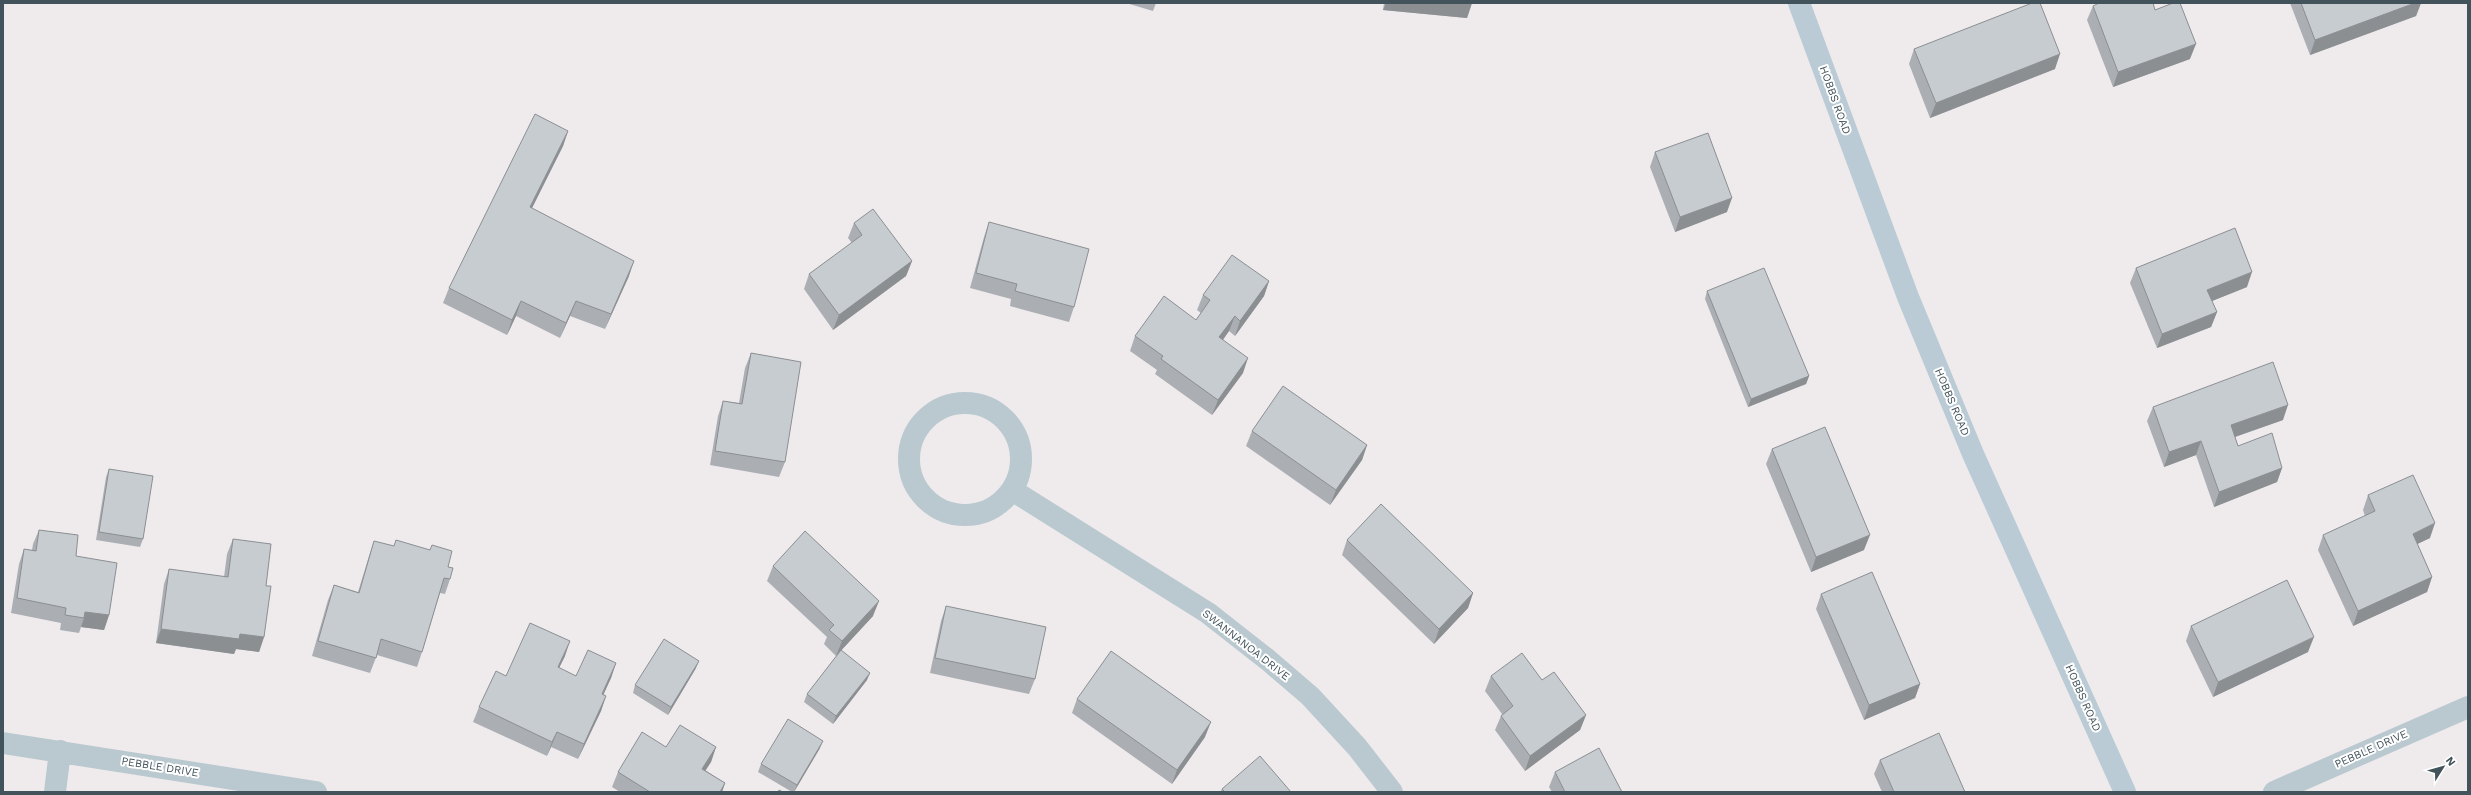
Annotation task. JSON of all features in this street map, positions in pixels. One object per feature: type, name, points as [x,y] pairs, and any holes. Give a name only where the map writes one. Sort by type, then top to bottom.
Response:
[{"type":"street","name":"HOBBS ROAD","points":[[1799,3],[1908,297],[1974,454],[2125,792]]},
{"type":"street","points":[[964,403],[983,406],[1001,416],[1013,431],[1020,449],[1020,468],[1012,490],[1004,501],[989,511],[972,516],[955,515],[938,509],[924,499],[914,484],[909,468],[909,450],[915,432],[928,416],[945,406],[964,403]]},
{"type":"street","name":"SWANNANOA DRIVE","points":[[1012,490],[1208,613],[1268,660],[1310,696],[1357,747],[1392,792]]},
{"type":"street","name":"PEBBLE DRIVE","points":[[2274,792],[2468,707]]},
{"type":"street","name":"PEBBLE DRIVE","points":[[3,744],[316,792]]},
{"type":"street","points":[[55,792],[60,752]]},
{"type":"building","points":[[2032,3],[2040,3],[2060,54],[1936,103],[1914,49]]},
{"type":"building","points":[[2099,3],[2153,3],[2155,10],[2173,3],[2180,3],[2196,44],[2118,72],[2093,6]]},
{"type":"building","points":[[2301,3],[2415,3],[2315,40]]},
{"type":"building","points":[[535,114],[568,131],[530,207],[634,261],[611,314],[576,301],[566,323],[521,301],[512,320],[449,288]]},
{"type":"building","points":[[1708,133],[1732,198],[1680,217],[1655,152]]},
{"type":"building","points":[[873,209],[912,261],[839,315],[809,274],[862,235],[854,223]]},
{"type":"building","points":[[989,222],[1089,249],[1074,307],[1015,291],[1017,284],[976,273]]},
{"type":"building","points":[[2235,228],[2252,272],[2207,290],[2217,312],[2162,334],[2136,268]]},
{"type":"building","points":[[1232,255],[1269,281],[1240,321],[1235,316],[1219,337],[1248,358],[1218,400],[1161,359],[1163,356],[1135,336],[1164,296],[1196,320],[1210,300],[1203,295]]},
{"type":"building","points":[[1764,268],[1809,376],[1751,399],[1707,291]]},
{"type":"building","points":[[751,353],[801,362],[785,462],[715,451],[723,401],[742,404]]},
{"type":"building","points":[[2273,362],[2288,405],[2231,425],[2238,446],[2272,433],[2282,468],[2219,492],[2201,441],[2169,452],[2153,407]]},
{"type":"building","points":[[1283,386],[1367,445],[1336,490],[1252,431]]},
{"type":"building","points":[[1825,427],[1870,535],[1816,557],[1772,449]]},
{"type":"building","points":[[109,469],[153,476],[143,539],[99,532]]},
{"type":"building","points":[[2413,475],[2435,523],[2413,534],[2432,577],[2358,611],[2323,535],[2375,511],[2368,495]]},
{"type":"building","points":[[1381,504],[1473,593],[1439,629],[1347,540]]},
{"type":"building","points":[[39,530],[78,535],[76,556],[117,563],[109,615],[85,612],[84,618],[65,615],[66,608],[17,598],[24,549],[36,551]]},
{"type":"building","points":[[805,531],[879,601],[842,641],[829,630],[834,625],[773,566]]},
{"type":"building","points":[[233,539],[271,544],[266,586],[271,586],[264,637],[240,634],[239,639],[161,629],[169,569],[228,577]]},
{"type":"building","points":[[396,540],[430,550],[432,545],[452,551],[448,567],[453,568],[450,579],[444,578],[422,652],[381,639],[376,658],[318,641],[334,585],[359,593],[374,541],[394,546]]},
{"type":"building","points":[[1872,572],[1920,684],[1869,705],[1821,594]]},
{"type":"building","points":[[2287,580],[2314,637],[2218,682],[2191,626]]},
{"type":"building","points":[[946,606],[1046,627],[1035,679],[935,658]]},
{"type":"building","points":[[530,623],[570,641],[558,667],[576,676],[588,650],[616,663],[602,694],[606,696],[584,744],[557,732],[552,742],[479,707],[496,671],[506,676]]},
{"type":"building","points":[[664,639],[699,661],[671,707],[635,685]]},
{"type":"building","points":[[841,650],[870,673],[836,716],[807,694]]},
{"type":"building","points":[[1111,651],[1211,722],[1177,770],[1077,699]]},
{"type":"building","points":[[1522,653],[1542,680],[1554,672],[1586,715],[1530,756],[1501,716],[1513,706],[1491,676]]},
{"type":"building","points":[[788,719],[823,741],[797,785],[761,764]]},
{"type":"building","points":[[680,725],[716,747],[702,769],[725,783],[720,792],[650,792],[618,772],[642,732],[666,747]]},
{"type":"building","points":[[1939,733],[1965,792],[1894,792],[1880,760]]},
{"type":"building","points":[[1599,748],[1622,792],[1565,792],[1555,772]]},
{"type":"building","points":[[1260,756],[1291,792],[1225,792],[1222,789]]}]
